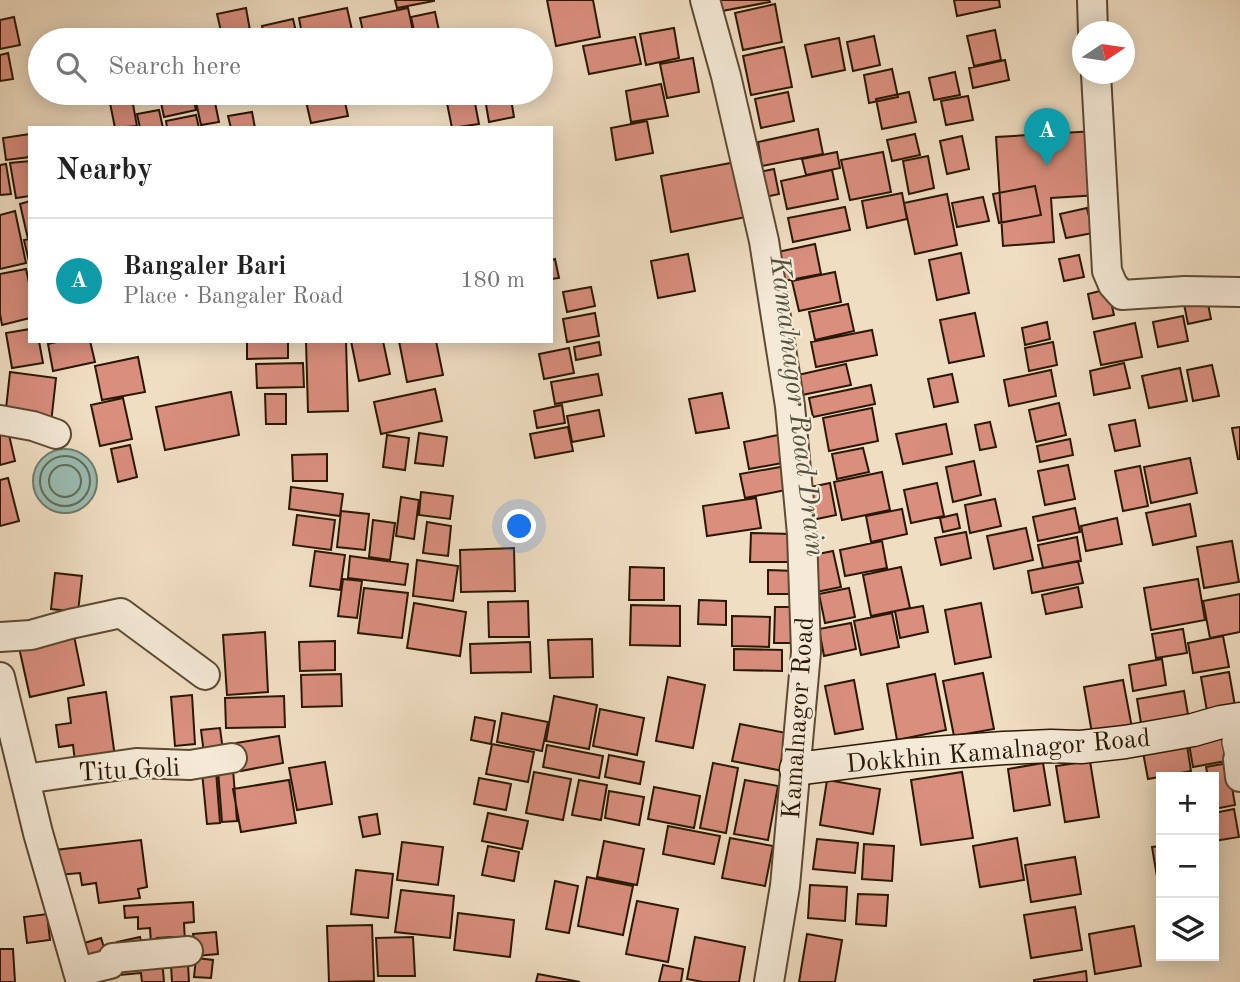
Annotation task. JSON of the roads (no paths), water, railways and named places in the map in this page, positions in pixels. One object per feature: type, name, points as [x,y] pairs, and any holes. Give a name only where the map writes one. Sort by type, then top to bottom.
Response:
[{"type":"main road","name":"Dokkhin Kamalnagor Road","points":[[796,769],[907,755],[1016,747],[1081,747],[1125,742],[1240,719]]},
{"type":"street","name":"Kamalnagor Road","points":[[705,0],[726,76],[764,242],[790,406],[802,534],[806,652],[785,886],[769,982]]},
{"type":"street","points":[[1092,0],[1093,21]]},
{"type":"street","points":[[1097,84],[1107,271],[1113,285],[1122,295],[1185,291],[1240,292]]},
{"type":"street","points":[[0,420],[33,426],[56,434]]},
{"type":"street","points":[[0,638],[31,635],[121,614],[205,675]]},
{"type":"street","points":[[0,677],[38,833],[79,977],[110,964],[113,958],[188,951]]},
{"type":"street","points":[[1239,768],[1234,742],[1235,730],[1240,725]]},
{"type":"street","name":"Titu Goli","points":[[25,779],[136,763],[190,765],[232,758]]},
{"type":"water","points":[[65,449],[77,451],[88,458],[95,469],[95,493],[88,504],[77,511],[65,513],[53,511],[42,504],[35,493],[33,481],[35,469],[42,458],[53,451]]},
{"type":"place","name":"Bangaler Bari","points":[[1047,166]]},
{"type":"water label","name":"Kamalnagor Road Drain","points":[[799,406]]}]
